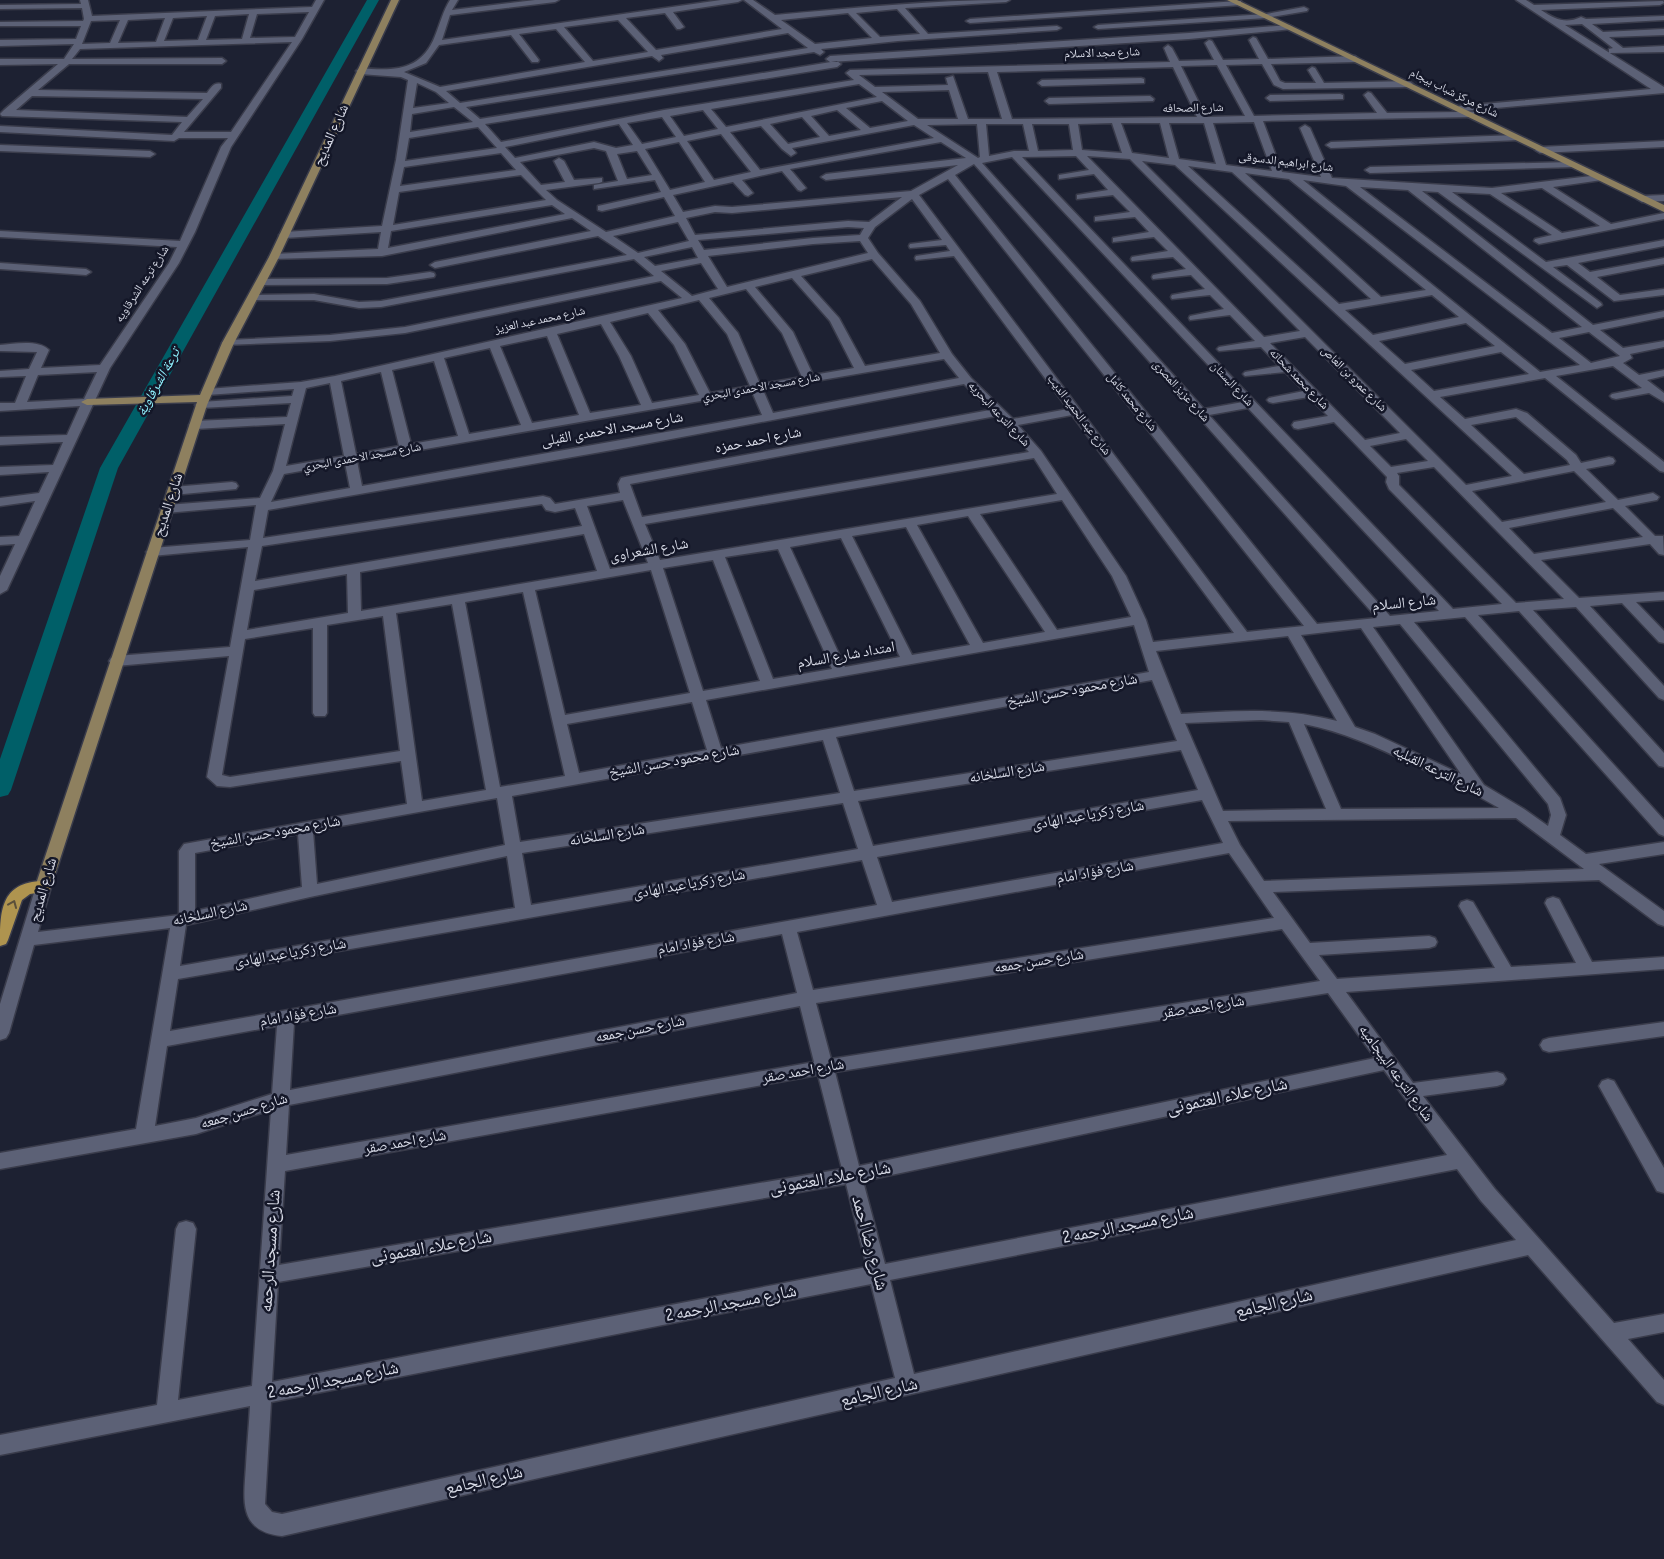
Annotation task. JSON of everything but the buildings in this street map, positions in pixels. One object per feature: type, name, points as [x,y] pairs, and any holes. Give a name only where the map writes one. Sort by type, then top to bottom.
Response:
[{"type":"highway","points":[[0,940],[14,899],[20,892],[31,888],[43,887]]},
{"type":"main road","name":"شارع المديح","points":[[43,887],[116,660],[204,398],[228,343],[274,256],[395,0]]},
{"type":"main road","name":"شارع مركز شباب بيجام","points":[[1235,2],[1471,114],[1540,150],[1664,210]]},
{"type":"main road","points":[[87,402],[204,398]]},
{"type":"street","points":[[391,72],[419,64],[428,58],[437,43],[447,13],[454,0]]},
{"type":"street","points":[[447,13],[497,4],[555,0]]},
{"type":"street","points":[[437,43],[738,0]]},
{"type":"street","points":[[748,0],[766,0]]},
{"type":"street","name":"شارع عزيز المصرى","points":[[748,0],[916,122],[975,160],[1387,621]]},
{"type":"street","points":[[773,18],[899,6],[1006,0]]},
{"type":"street","points":[[1520,0],[1662,90]]},
{"type":"street","points":[[1558,0],[1621,51]]},
{"type":"street","points":[[979,33],[969,19],[1235,2]]},
{"type":"street","points":[[0,7],[85,3],[88,21],[78,44],[66,62],[30,93],[5,111]]},
{"type":"street","points":[[1532,8],[1660,3]]},
{"type":"street","points":[[0,24],[254,12],[317,4]]},
{"type":"street","name":"شارع ترعه الشرقاويه","points":[[1,585],[104,368],[174,262],[184,244],[220,158],[233,135],[298,39],[317,4]]},
{"type":"street","points":[[899,6],[926,36]]},
{"type":"street","points":[[1098,27],[1265,16],[1304,9]]},
{"type":"street","points":[[667,10],[680,27]]},
{"type":"street","points":[[850,11],[878,40]]},
{"type":"street","points":[[245,41],[254,12]]},
{"type":"street","points":[[201,42],[212,14]]},
{"type":"street","points":[[159,44],[170,16]]},
{"type":"street","points":[[620,17],[672,72]]},
{"type":"street","points":[[113,45],[125,18]]},
{"type":"street","points":[[1556,23],[1664,18]]},
{"type":"street","points":[[558,26],[591,64]]},
{"type":"street","points":[[405,136],[834,62],[1289,27]]},
{"type":"street","points":[[439,90],[654,53],[707,55],[750,48],[814,48],[926,36],[1057,28]]},
{"type":"street","points":[[408,112],[672,72],[707,55],[750,48],[790,30]]},
{"type":"street","points":[[513,32],[535,60]]},
{"type":"street","points":[[1602,35],[1664,32]]},
{"type":"street","points":[[0,43],[113,45],[298,39]]},
{"type":"street","points":[[1253,40],[1281,85],[1409,84]]},
{"type":"street","points":[[1209,43],[1254,119],[1278,174]]},
{"type":"street","points":[[1168,48],[1205,120],[1222,167]]},
{"type":"street","points":[[1600,52],[1664,49]]},
{"type":"street","points":[[1613,60],[1660,58],[1649,50]]},
{"type":"street","name":"شارع مجد الاسلام","points":[[850,73],[1036,67],[1131,60],[1176,63],[1355,58]]},
{"type":"street","points":[[1131,60],[1157,112],[1176,162],[1522,478]]},
{"type":"street","points":[[0,62],[222,61]]},
{"type":"street","points":[[1036,67],[1057,122]]},
{"type":"street","points":[[620,68],[628,78]]},
{"type":"street","points":[[992,68],[1008,122]]},
{"type":"street","points":[[947,70],[964,122]]},
{"type":"street","points":[[1312,70],[1322,86]]},
{"type":"street","points":[[360,71],[391,72],[413,78],[439,90],[479,123],[554,202],[696,298],[732,333],[769,417]]},
{"type":"street","points":[[382,253],[400,165],[413,78]]},
{"type":"street","points":[[1042,83],[1141,81]]},
{"type":"street","points":[[400,165],[502,147],[664,113],[861,82]]},
{"type":"street","points":[[176,137],[218,86]]},
{"type":"street","points":[[874,90],[953,87]]},
{"type":"street","points":[[1460,109],[1662,90]]},
{"type":"street","points":[[30,93],[210,96]]},
{"type":"street","points":[[1368,95],[1384,116]]},
{"type":"street","points":[[1270,98],[1340,97]]},
{"type":"street","points":[[514,161],[594,145],[611,151],[640,147],[885,98]]},
{"type":"street","points":[[1308,98],[1321,118]]},
{"type":"street","points":[[1049,102],[1157,112]]},
{"type":"street","points":[[705,106],[758,174]]},
{"type":"street","points":[[839,107],[868,132]]},
{"type":"street","points":[[5,111],[190,120]]},
{"type":"street","name":"شارع الصحافه","points":[[785,147],[916,122],[1116,121],[1157,112],[1205,120],[1471,114]]},
{"type":"street","points":[[664,113],[712,185]]},
{"type":"street","points":[[804,114],[827,139]]},
{"type":"street","points":[[621,121],[640,147],[702,257],[724,291]]},
{"type":"street","points":[[1116,121],[1130,156]]},
{"type":"street","points":[[763,122],[801,164]]},
{"type":"street","points":[[654,270],[702,257],[813,241],[863,238],[871,225],[913,194],[975,160],[981,122]]},
{"type":"street","points":[[1027,122],[1034,153]]},
{"type":"street","points":[[1073,122],[1078,153]]},
{"type":"street","points":[[1305,128],[1328,180]]},
{"type":"street","points":[[0,129],[176,137],[233,135]]},
{"type":"street","points":[[1331,145],[1516,138]]},
{"type":"street","points":[[602,208],[801,164],[942,139]]},
{"type":"street","points":[[1540,150],[1664,144]]},
{"type":"street","points":[[0,148],[150,154]]},
{"type":"street","points":[[611,151],[624,183]]},
{"type":"street","name":"شارع ابراهيم الدسوقى","points":[[826,176],[1014,154],[1078,153],[1130,156],[1349,183],[1442,189],[1492,190],[1545,186],[1599,178]]},
{"type":"street","name":"شارع محمد شحاته","points":[[1078,153],[1097,170],[1394,477],[1393,486],[1518,607]]},
{"type":"street","name":"شارع البستان","points":[[1014,154],[1450,614]]},
{"type":"street","name":"شارع عمرو بن العاص","points":[[1130,156],[1577,602],[1664,695]]},
{"type":"street","points":[[559,161],[571,184]]},
{"type":"street","points":[[1370,170],[1571,165]]},
{"type":"street","points":[[784,168],[801,188]]},
{"type":"street","points":[[1234,168],[1379,301]]},
{"type":"street","points":[[1062,177],[1097,170]]},
{"type":"street","points":[[395,190],[524,172]]},
{"type":"street","name":"شارع محمد كامل","points":[[949,174],[1314,629]]},
{"type":"street","points":[[1292,176],[1504,348],[1664,468]]},
{"type":"street","points":[[539,188],[571,184],[624,183],[658,177]]},
{"type":"street","points":[[736,179],[748,193]]},
{"type":"street","points":[[1349,183],[1588,366]]},
{"type":"street","points":[[1545,186],[1609,227]]},
{"type":"street","points":[[1412,187],[1591,329],[1637,378],[1664,398]]},
{"type":"street","points":[[1442,189],[1597,305]]},
{"type":"street","points":[[1492,190],[1561,237]]},
{"type":"street","points":[[1080,197],[1116,191]]},
{"type":"street","points":[[261,282],[387,280],[715,209],[740,210],[873,196],[913,194]]},
{"type":"street","name":"شارع عبد الحميد الديب","points":[[913,194],[1244,636]]},
{"type":"street","points":[[1642,199],[1664,198]]},
{"type":"street","points":[[284,235],[387,229],[554,202]]},
{"type":"street","points":[[1099,220],[1138,214]]},
{"type":"street","points":[[274,256],[382,253],[574,215]]},
{"type":"street","points":[[1539,241],[1664,216]]},
{"type":"street","points":[[253,298],[314,297],[359,305],[381,304],[636,256],[694,240],[831,225],[871,225]]},
{"type":"street","points":[[1117,240],[1158,233]]},
{"type":"street","points":[[0,234],[184,244]]},
{"type":"street","name":"شارع الترعه البحريه","points":[[863,238],[874,256],[916,303],[947,354],[967,380],[1010,423],[1037,454],[1119,576],[1139,620],[1157,675],[1177,719]]},
{"type":"street","points":[[914,246],[950,242]]},
{"type":"street","points":[[1544,266],[1664,243]]},
{"type":"street","points":[[920,258],[957,253]]},
{"type":"street","points":[[1136,259],[1176,253]]},
{"type":"street","name":"شارع محمد عبد العزيز","points":[[204,398],[336,379],[604,320],[874,256]]},
{"type":"street","points":[[1569,261],[1620,299],[1664,292]]},
{"type":"street","points":[[1588,276],[1664,261]]},
{"type":"street","points":[[0,266],[86,272]]},
{"type":"street","points":[[1157,277],[1194,270]]},
{"type":"street","points":[[794,274],[835,320],[860,370]]},
{"type":"street","points":[[228,343],[330,338],[405,330],[664,277]]},
{"type":"street","points":[[748,285],[787,332],[809,379]]},
{"type":"street","points":[[1176,297],[1213,291]]},
{"type":"street","points":[[1337,308],[1434,292]]},
{"type":"street","points":[[651,309],[680,344],[706,396]]},
{"type":"street","points":[[1194,318],[1233,311]]},
{"type":"street","points":[[1550,337],[1664,314]]},
{"type":"street","points":[[1370,339],[1468,319]]},
{"type":"street","points":[[604,320],[625,356],[648,407]]},
{"type":"street","points":[[551,332],[586,417]]},
{"type":"street","points":[[1223,349],[1308,333]]},
{"type":"street","points":[[494,344],[528,428]]},
{"type":"street","points":[[1431,395],[1588,366],[1664,344]]},
{"type":"street","points":[[0,348],[35,346],[43,350],[19,406]]},
{"type":"street","points":[[1403,368],[1504,348]]},
{"type":"street","name":"شارع مسجد الاحمدى البحري","points":[[280,471],[947,354]]},
{"type":"street","points":[[438,356],[465,438]]},
{"type":"street","points":[[0,374],[104,368]]},
{"type":"street","points":[[386,368],[406,449]]},
{"type":"street","points":[[1249,374],[1288,368]]},
{"type":"street","points":[[1637,378],[1664,373]]},
{"type":"street","points":[[336,379],[357,490]]},
{"type":"street","name":"شارع مسجد الاحمدى القبلى","points":[[166,509],[263,504],[357,490],[967,380]]},
{"type":"street","points":[[300,385],[280,471],[263,504],[254,543],[213,772],[218,780],[230,782],[408,755]]},
{"type":"street","points":[[1616,396],[1652,389]]},
{"type":"street","points":[[1273,400],[1312,393]]},
{"type":"street","points":[[204,398],[297,400]]},
{"type":"street","points":[[0,407],[87,402]]},
{"type":"street","points":[[1201,413],[1250,404]]},
{"type":"street","points":[[1010,423],[1075,411]]},
{"type":"street","name":"شارع احمد حمزه","points":[[626,493],[625,481],[998,412]]},
{"type":"street","points":[[1462,423],[1516,413],[1524,415],[1572,458],[1577,467],[1615,504],[1658,539],[1664,551]]},
{"type":"street","points":[[1298,425],[1336,418]]},
{"type":"street","points":[[195,425],[292,420]]},
{"type":"street","points":[[1362,444],[1409,435]]},
{"type":"street","points":[[0,440],[70,438]]},
{"type":"street","points":[[638,521],[1037,454]]},
{"type":"street","points":[[1463,489],[1609,461]]},
{"type":"street","points":[[1388,471],[1437,463]]},
{"type":"street","points":[[0,471],[56,468]]},
{"type":"street","points":[[172,491],[232,486]]},
{"type":"street","points":[[152,552],[254,543],[543,500],[550,507],[554,508],[624,496],[626,493],[656,566],[716,754]]},
{"type":"street","points":[[0,502],[44,496]]},
{"type":"street","name":"شارع الشعراوى","points":[[238,636],[1065,496]]},
{"type":"street","points":[[1499,526],[1653,496]]},
{"type":"street","points":[[580,504],[605,574]]},
{"type":"street","points":[[972,512],[1054,635]]},
{"type":"street","points":[[910,523],[978,648]]},
{"type":"street","points":[[247,587],[589,529]]},
{"type":"street","points":[[845,534],[908,660]]},
{"type":"street","points":[[0,542],[24,538]]},
{"type":"street","points":[[1531,558],[1658,539]]},
{"type":"street","points":[[782,544],[840,672]]},
{"type":"street","points":[[718,555],[768,685]]},
{"type":"street","points":[[353,569],[355,617]]},
{"type":"street","points":[[528,587],[573,779]]},
{"type":"street","name":"شارع السلام","points":[[1148,647],[1518,607],[1664,596]]},
{"type":"street","points":[[458,599],[499,793],[514,849],[524,913]]},
{"type":"street","points":[[1625,599],[1664,639]]},
{"type":"street","points":[[1518,607],[1664,762]]},
{"type":"street","points":[[389,611],[415,807]]},
{"type":"street","points":[[1468,612],[1664,830]]},
{"type":"street","points":[[1404,619],[1554,802],[1558,809],[1559,818],[1552,836]]},
{"type":"street","name":"امتداد شارع السلام","points":[[558,721],[1139,620]]},
{"type":"street","points":[[320,622],[320,713]]},
{"type":"street","points":[[1364,623],[1479,789]]},
{"type":"street","points":[[1292,631],[1349,730]]},
{"type":"street","points":[[116,660],[235,651]]},
{"type":"street","name":"شارع محمود حسن الشيخ","points":[[183,920],[187,850],[190,848],[1157,675]]},
{"type":"street","name":"شارع الترعه القبليه","points":[[1177,719],[1261,714],[1294,717],[1349,730],[1479,789],[1519,812],[1664,920]]},
{"type":"street","points":[[1294,717],[1336,815]]},
{"type":"street","name":"شارع الترعه البيجاميه","points":[[1177,719],[1207,794],[1233,847],[1285,922],[1488,1195],[1664,1395]]},
{"type":"street","points":[[828,734],[886,909]]},
{"type":"street","name":"شارع السلخانه","points":[[29,940],[183,920],[310,891],[514,849],[1187,744]]},
{"type":"street","name":"شارع زكريا عبد الهادى","points":[[170,974],[1207,794]]},
{"type":"street","points":[[1217,816],[1519,812]]},
{"type":"street","points":[[305,827],[310,891]]},
{"type":"street","name":"شارع فؤاد امام","points":[[160,1040],[1233,847]]},
{"type":"street","points":[[1585,860],[1664,848]]},
{"type":"street","points":[[1260,887],[1602,874]]},
{"type":"street","name":"شارع المديح","points":[[0,1034],[43,887]]},
{"type":"street","points":[[1553,903],[1587,968]]},
{"type":"street","points":[[1467,906],[1506,973]]},
{"type":"street","points":[[144,1136],[170,974],[183,920]]},
{"type":"street","name":"شارع حسن جمعه","points":[[0,1161],[196,1126],[281,1099],[806,998],[1285,922]]},
{"type":"street","name":"شارع رضا احمد","points":[[788,927],[907,1385]]},
{"type":"street","points":[[1306,950],[1429,942]]},
{"type":"street","name":"شارع احمد صقر","points":[[276,1165],[824,1067],[1332,986],[1664,962]]},
{"type":"street","name":"شارع مسجد الرحمه","points":[[255,1485],[286,1017]]},
{"type":"street","points":[[1549,1045],[1664,1029]]},
{"type":"street","name":"شارع علاء العتمونى","points":[[269,1275],[853,1176],[1388,1062]]},
{"type":"street","points":[[1409,1091],[1496,1079]]},
{"type":"street","points":[[1608,1086],[1664,1185]]},
{"type":"street","name":"شارع مسجد الرحمه 2","points":[[0,1445],[1461,1160]]},
{"type":"street","points":[[166,1413],[186,1229]]},
{"type":"street","name":"شارع الجامع","points":[[255,1485],[254,1504],[257,1513],[263,1520],[272,1524],[282,1525],[1533,1245]]},
{"type":"street","points":[[1610,1333],[1664,1323]]},
{"type":"waterway","name":"ترعة الشرقاوية","points":[[0,790],[109,468],[373,0]]}]
